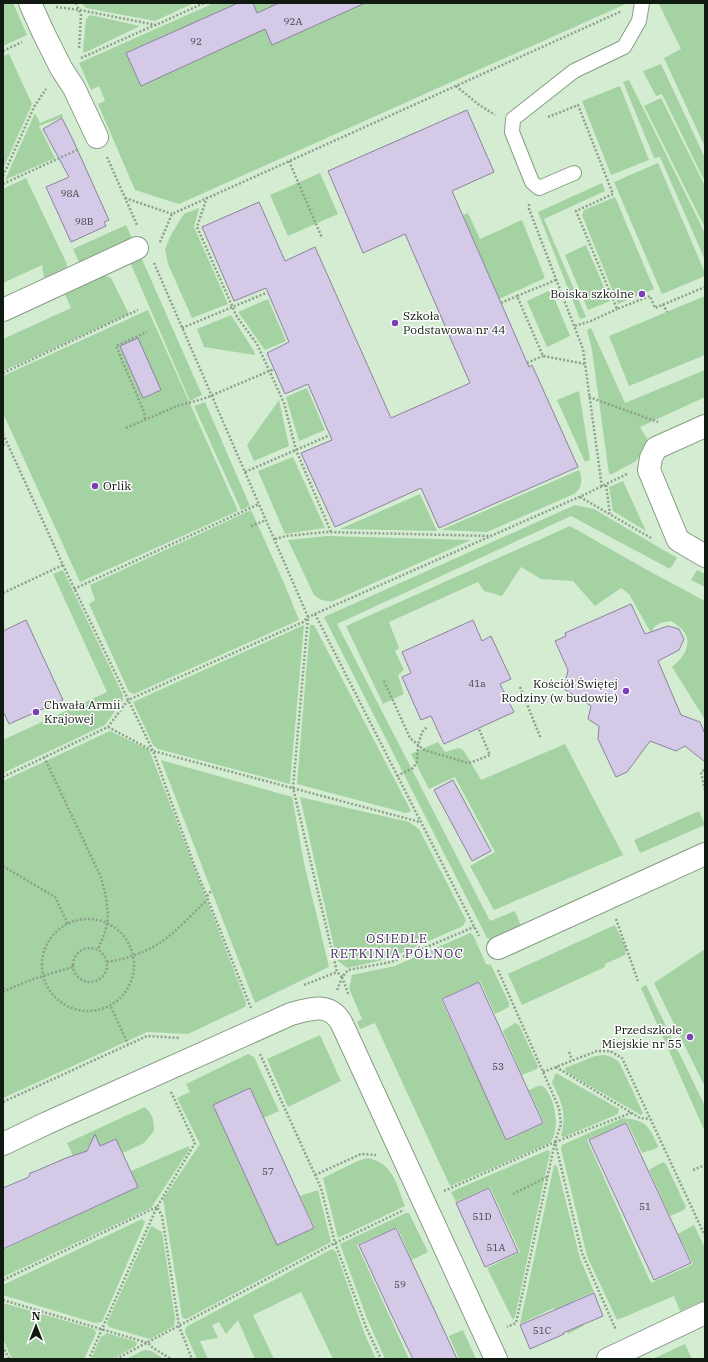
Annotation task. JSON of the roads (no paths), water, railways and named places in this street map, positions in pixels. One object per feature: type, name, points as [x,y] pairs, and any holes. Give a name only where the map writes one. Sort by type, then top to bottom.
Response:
[{"type":"street","points":[[30,3],[61,68],[74,88],[99,138]]},
{"type":"street","points":[[3,310],[147,246]]},
{"type":"street","points":[[705,426],[656,448],[649,463],[650,474],[676,537],[680,542],[705,556]]},
{"type":"street","points":[[492,952],[705,854]]},
{"type":"street","points":[[3,1144],[291,1014],[314,1007],[328,1010],[338,1017],[496,1359]]},
{"type":"street","points":[[621,1356],[705,1313]]},
{"type":"lane","points":[[574,173],[539,188],[532,182],[512,132],[513,120],[574,71],[624,47],[639,21],[642,3]]},
{"type":"place","name":"Boiska szkolne","points":[[642,294]]},
{"type":"place","name":"Szkoła Podstawowa nr 44","points":[[395,323]]},
{"type":"place","name":"Orlik","points":[[95,486]]},
{"type":"place","name":"Kościół Świętej Rodziny (w budowie)","points":[[626,691]]},
{"type":"place","name":"Chwała Armii Krajowej","points":[[36,712]]},
{"type":"place","name":"Przedszkole Miejskie nr 55","points":[[690,1037]]},
{"type":"district","name":"OSIEDLE RETKINIA PÓŁNOC","points":[[397,946]]}]
